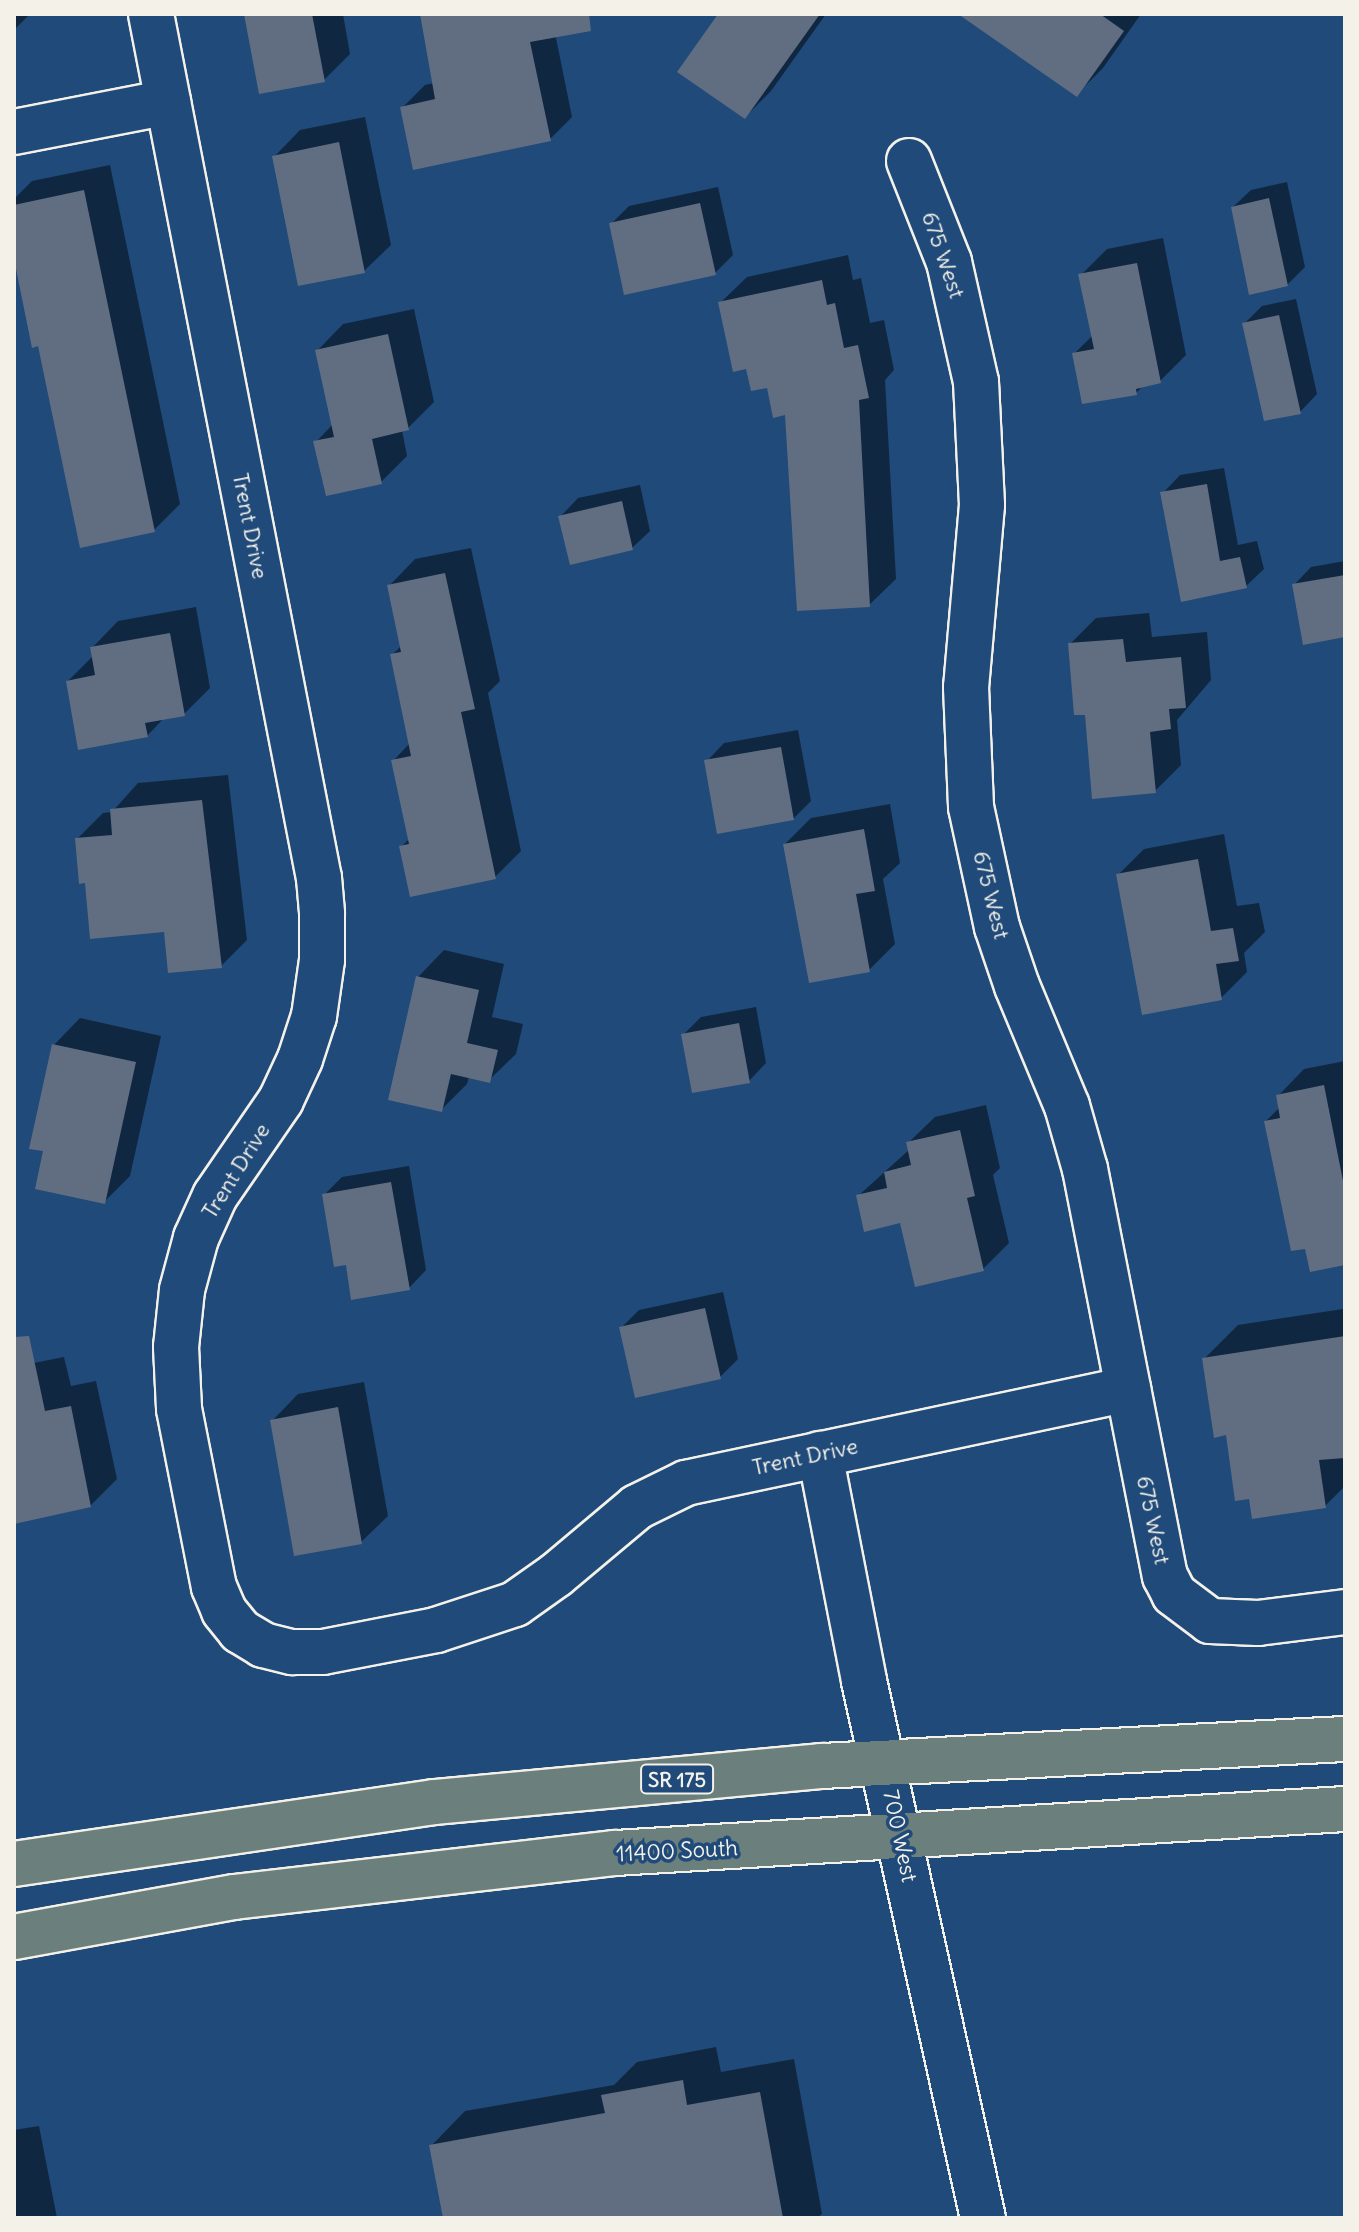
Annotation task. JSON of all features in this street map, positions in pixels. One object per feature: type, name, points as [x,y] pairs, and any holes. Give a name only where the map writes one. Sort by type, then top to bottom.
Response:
[{"type":"main road","name":"SR 175","points":[[14,1864],[434,1802],[884,1762],[1345,1739]]},
{"type":"main road","name":"11400 South","points":[[14,1937],[234,1897],[615,1853],[1345,1809]]},
{"type":"street","name":"Trent Drive","points":[[151,14],[319,878],[322,914],[322,960],[316,1002],[300,1059],[281,1100],[215,1196],[196,1238],[182,1290],[176,1347],[179,1409],[214,1587],[224,1611],[240,1631],[263,1645],[292,1652],[323,1652],[436,1630],[515,1604],[556,1575],[637,1507],[686,1483],[1128,1389]]},
{"type":"street","points":[[14,132],[168,102]]},
{"type":"street","name":"675 West","points":[[909,161],[949,262],[976,382],[982,505],[966,687],[971,807],[997,927],[1017,986],[1067,1106],[1085,1169],[1165,1576],[1174,1594],[1191,1610],[1210,1621],[1233,1624],[1345,1612]]},
{"type":"street","name":"700 West","points":[[820,1454],[864,1681],[983,2218]]},
{"type":"building","points":[[244,14],[312,14],[325,82],[259,94]]},
{"type":"building","points":[[420,14],[589,14],[591,31],[530,42],[551,141],[413,170],[400,107],[435,99]]},
{"type":"building","points":[[718,14],[820,14],[745,119],[677,72]]},
{"type":"building","points":[[958,14],[1100,14],[1124,31],[1077,97]]},
{"type":"building","points":[[339,142],[365,273],[298,286],[272,156]]},
{"type":"building","points":[[84,190],[155,532],[80,548],[38,346],[32,348],[14,259],[14,205]]},
{"type":"building","points":[[1269,198],[1288,286],[1249,295],[1231,207]]},
{"type":"building","points":[[700,203],[716,275],[624,295],[609,223]]},
{"type":"building","points":[[1137,263],[1161,383],[1136,389],[1137,395],[1082,404],[1072,353],[1094,349],[1078,274]]},
{"type":"building","points":[[822,280],[827,305],[835,303],[844,348],[858,345],[869,398],[859,400],[870,607],[797,611],[785,415],[773,418],[767,388],[751,391],[746,369],[733,372],[718,302]]},
{"type":"building","points":[[1279,315],[1301,414],[1264,421],[1242,323]]},
{"type":"building","points":[[388,334],[409,430],[372,439],[382,484],[326,496],[313,441],[334,437],[315,350]]},
{"type":"building","points":[[1207,484],[1220,561],[1240,557],[1247,588],[1181,602],[1160,492]]},
{"type":"building","points":[[622,501],[633,550],[570,565],[558,516]]},
{"type":"building","points":[[445,573],[475,709],[461,712],[496,879],[410,897],[399,846],[409,844],[391,760],[411,756],[390,654],[401,652],[387,585]]},
{"type":"building","points":[[1345,575],[1345,637],[1303,645],[1292,584]]},
{"type":"building","points":[[170,633],[185,716],[145,723],[148,737],[78,750],[66,681],[95,675],[90,647]]},
{"type":"building","points":[[1123,639],[1126,662],[1181,657],[1186,708],[1169,709],[1171,729],[1150,732],[1156,793],[1092,799],[1085,715],[1074,715],[1068,643]]},
{"type":"building","points":[[781,747],[794,820],[717,834],[704,760]]},
{"type":"building","points":[[202,800],[222,968],[168,973],[164,932],[90,939],[85,883],[79,884],[75,838],[112,835],[110,809]]},
{"type":"building","points":[[864,829],[875,891],[856,894],[870,972],[809,983],[783,844]]},
{"type":"building","points":[[1198,859],[1211,931],[1233,928],[1239,961],[1216,964],[1222,1000],[1142,1015],[1116,874]]},
{"type":"building","points":[[416,976],[479,990],[467,1043],[498,1050],[490,1083],[451,1074],[442,1112],[388,1100]]},
{"type":"building","points":[[739,1023],[750,1083],[692,1093],[681,1034]]},
{"type":"building","points":[[52,1044],[136,1062],[105,1204],[35,1189],[43,1151],[29,1149]]},
{"type":"building","points":[[1324,1085],[1345,1191],[1345,1265],[1310,1272],[1305,1249],[1291,1251],[1264,1121],[1280,1118],[1276,1095]]},
{"type":"building","points":[[960,1130],[975,1196],[967,1198],[984,1271],[915,1287],[900,1223],[864,1232],[856,1195],[887,1188],[884,1172],[911,1165],[906,1142]]},
{"type":"building","points":[[391,1182],[410,1290],[351,1300],[346,1265],[334,1267],[322,1194]]},
{"type":"building","points":[[705,1308],[721,1379],[635,1398],[619,1327]]},
{"type":"building","points":[[29,1336],[45,1411],[71,1406],[91,1507],[14,1524],[14,1337]]},
{"type":"building","points":[[1345,1336],[1345,1458],[1319,1460],[1326,1508],[1252,1519],[1249,1499],[1235,1501],[1226,1435],[1214,1438],[1202,1358]]},
{"type":"building","points":[[338,1407],[362,1544],[294,1556],[270,1420]]},
{"type":"building","points":[[683,2080],[687,2105],[760,2092],[783,2218],[443,2218],[429,2145],[605,2113],[601,2095]]}]
